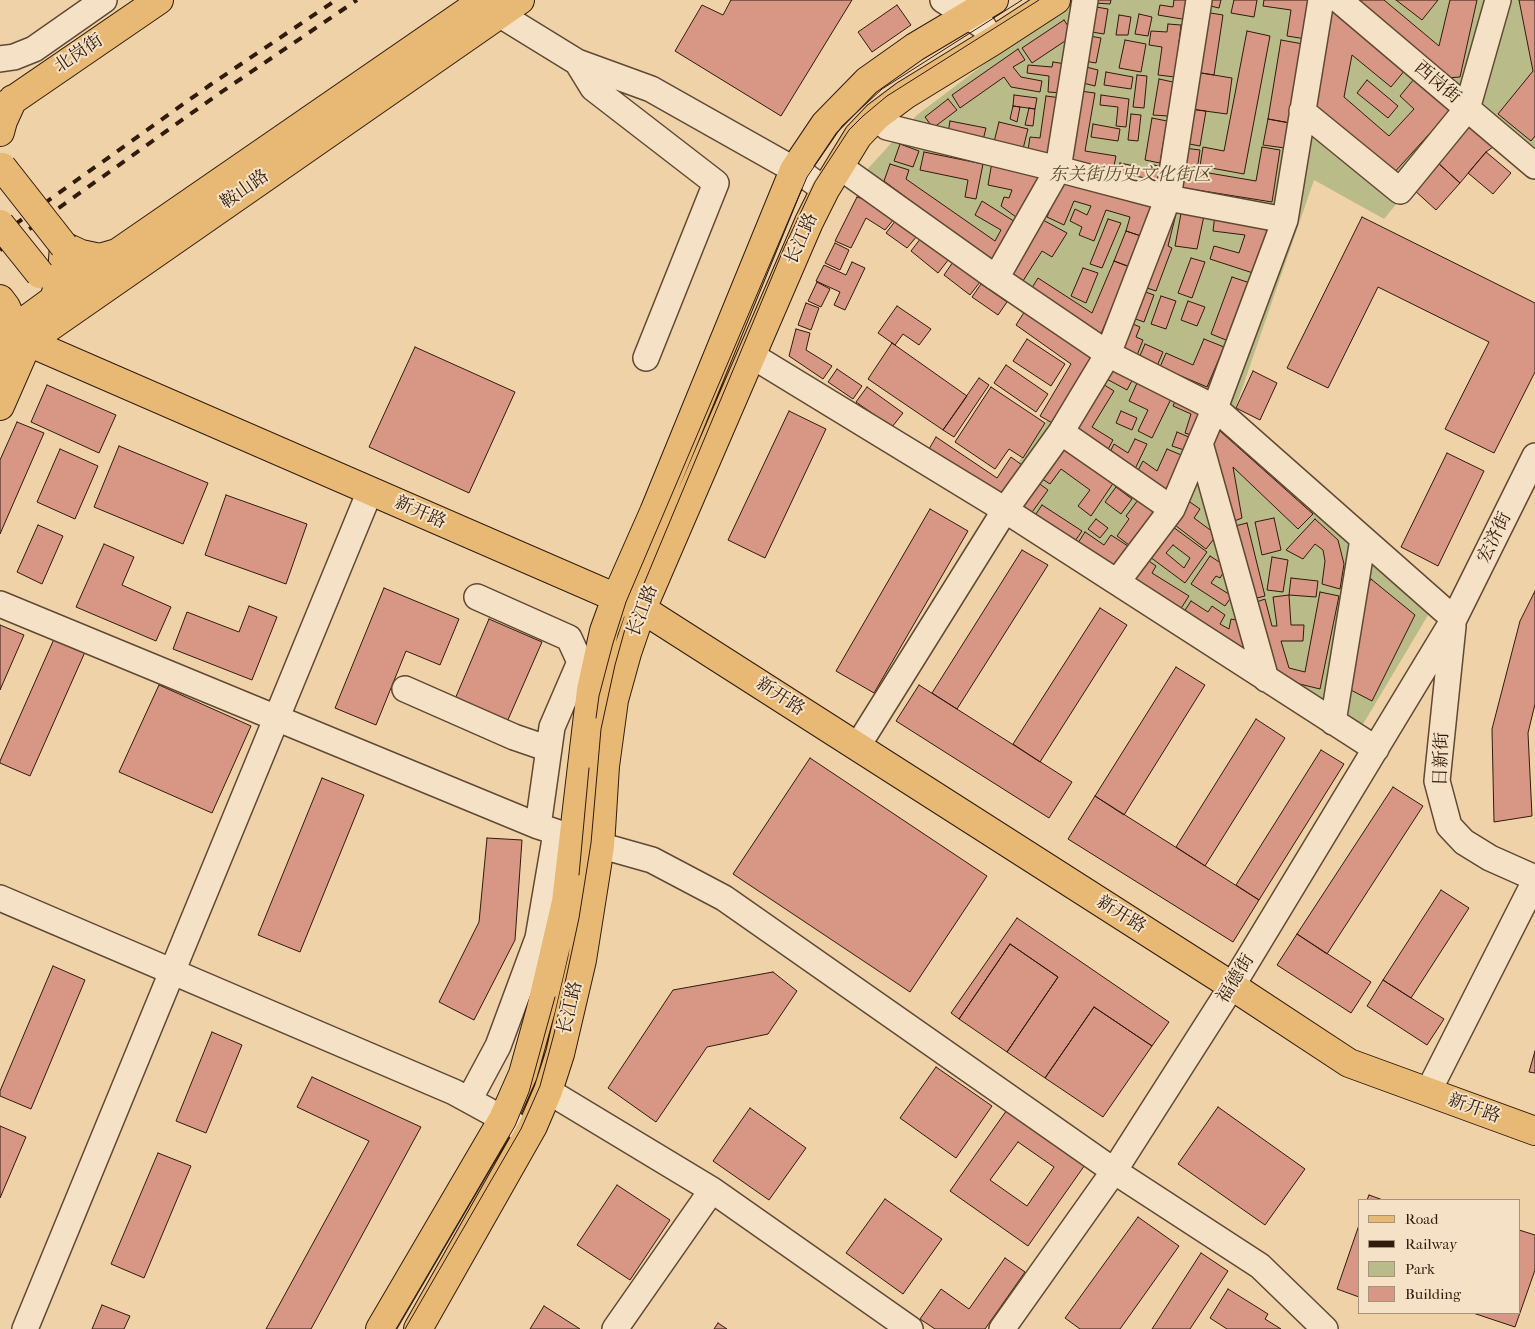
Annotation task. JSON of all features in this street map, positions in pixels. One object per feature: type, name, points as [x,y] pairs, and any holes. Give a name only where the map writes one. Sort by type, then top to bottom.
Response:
[{"type":"main road","name":"北岗街","points":[[7,104],[159,0]]},
{"type":"main road","name":"长江路","points":[[392,1325],[503,1119],[523,1074],[542,1009],[566,902],[556,832],[584,742],[596,662],[604,631],[794,170],[825,124],[867,81],[915,47],[994,0]]},
{"type":"main road","name":"长江路","points":[[418,1329],[529,1133],[548,1091],[560,1054],[582,960],[600,846],[605,766],[614,700],[627,653],[642,609],[809,222],[825,190],[858,136],[877,116],[905,95],[993,42],[1056,0]]},
{"type":"main road","name":"鞍山路","points":[[64,246],[82,254],[100,258],[117,253],[501,5]]},
{"type":"main road","name":"鞍山路","points":[[12,319],[58,308],[501,5]]},
{"type":"main road","points":[[0,132],[7,104]]},
{"type":"main road","points":[[1,163],[64,246],[58,308]]},
{"type":"main road","points":[[0,224],[40,274],[58,308],[78,355],[98,372]]},
{"type":"main road","points":[[58,308],[117,253]]},
{"type":"main road","points":[[0,357],[12,319]]},
{"type":"main road","points":[[0,406],[12,319]]},
{"type":"main road","name":"新开路","points":[[12,319],[98,372],[642,609],[1232,986],[1349,1064],[1535,1132]]},
{"type":"street","points":[[0,59],[14,58],[34,49],[104,0]]},
{"type":"street","points":[[942,0],[983,26],[993,42]]},
{"type":"street","points":[[996,278],[1058,169],[1085,0]]},
{"type":"street","points":[[858,747],[1005,510],[1061,432],[1108,354],[1168,198],[1199,0]]},
{"type":"street","points":[[1117,582],[1172,509],[1215,408],[1285,220],[1321,0]]},
{"type":"street","name":"西岗街","points":[[1339,0],[1535,166]]},
{"type":"street","points":[[1302,110],[1400,191],[1467,109],[1498,0]]},
{"type":"street","points":[[501,5],[578,62],[651,89],[815,182],[825,190]]},
{"type":"street","points":[[578,62],[593,88],[716,183],[646,358]]},
{"type":"street","points":[[877,116],[887,127],[1168,198],[1285,220]]},
{"type":"street","points":[[839,166],[996,278],[1108,354],[1215,408],[1454,619]]},
{"type":"street","points":[[751,354],[1005,510],[1376,749]]},
{"type":"street","points":[[1061,432],[1172,509]]},
{"type":"street","points":[[1200,442],[1266,679]]},
{"type":"street","name":"宏济街","points":[[1454,619],[1535,456]]},
{"type":"street","points":[[24,1329],[370,491]]},
{"type":"street","points":[[1333,722],[1363,539]]},
{"type":"street","points":[[469,1100],[498,1046],[538,938],[556,832],[549,749],[552,727],[580,662],[569,638],[477,596]]},
{"type":"street","points":[[0,604],[556,832],[652,860],[724,898],[1114,1170],[1260,1266],[1325,1329]]},
{"type":"street","name":"福德街","points":[[1002,1329],[1114,1170],[1232,986],[1454,619]]},
{"type":"street","name":"日新街","points":[[1428,1092],[1535,879],[1490,858],[1464,842],[1449,826],[1438,781],[1454,619]]},
{"type":"street","points":[[405,690],[514,737],[549,749]]},
{"type":"street","points":[[0,898],[444,1088],[529,1133]]},
{"type":"street","points":[[548,1091],[712,1190],[910,1329]]},
{"type":"street","points":[[614,1329],[712,1190]]},
{"type":"green space","name":"东关街历史文化街区","points":[[1069,0],[1535,0],[1535,180],[1468,116],[1384,219],[1314,180],[1234,412],[1440,595],[1350,746],[987,508],[1087,362],[852,186],[917,115]]},
{"type":"building","points":[[731,0],[852,0],[781,116],[675,51],[702,5],[723,15]]},
{"type":"building","points":[[1095,0],[1111,0],[1110,4],[1095,3]]},
{"type":"building","points":[[1174,0],[1192,0],[1188,20],[1158,15],[1160,5],[1173,7]]},
{"type":"building","points":[[1207,0],[1221,0],[1219,8],[1206,5]]},
{"type":"building","points":[[1234,0],[1257,0],[1254,17],[1231,13]]},
{"type":"building","points":[[1264,0],[1312,0],[1306,39],[1287,36],[1291,10],[1263,6]]},
{"type":"building","points":[[1350,0],[1384,0],[1439,46],[1450,0],[1477,0],[1460,77],[1447,78]]},
{"type":"building","points":[[1396,0],[1438,0],[1422,20]]},
{"type":"building","points":[[1519,0],[1535,0],[1535,136],[1531,141],[1498,114],[1533,71]]},
{"type":"building","points":[[897,5],[911,25],[872,52],[858,32]]},
{"type":"building","points":[[1096,7],[1108,9],[1104,34],[1092,32]]},
{"type":"building","points":[[1335,10],[1405,70],[1391,87],[1352,55],[1344,97],[1389,136],[1414,109],[1400,96],[1414,79],[1451,110],[1392,175],[1314,106],[1329,11]]},
{"type":"building","points":[[1204,12],[1223,15],[1214,75],[1195,72]]},
{"type":"building","points":[[1139,14],[1152,17],[1148,36],[1135,34]]},
{"type":"building","points":[[1119,15],[1131,17],[1128,35],[1116,35]]},
{"type":"building","points":[[1064,20],[1074,35],[1032,63],[1022,48]]},
{"type":"building","points":[[1168,24],[1181,25],[1175,77],[1158,75],[1162,47],[1149,45],[1151,31],[1167,32]]},
{"type":"building","points":[[1247,31],[1270,36],[1244,174],[1200,166],[1203,147],[1224,151]]},
{"type":"building","points":[[1089,36],[1101,38],[1096,63],[1084,61]]},
{"type":"building","points":[[1125,40],[1146,44],[1141,72],[1119,68]]},
{"type":"building","points":[[1281,40],[1303,44],[1290,123],[1268,119]]},
{"type":"building","points":[[1018,49],[1025,60],[1013,67],[1021,77],[1042,81],[1040,92],[1011,87],[1004,77],[960,108],[952,95]]},
{"type":"building","points":[[1053,62],[1066,64],[1063,93],[1048,92],[1049,76],[1027,73],[1028,65],[1052,67]]},
{"type":"building","points":[[1086,67],[1098,70],[1095,86],[1083,83]]},
{"type":"building","points":[[1106,72],[1133,77],[1131,89],[1104,85]]},
{"type":"building","points":[[1195,72],[1232,78],[1227,114],[1190,109]]},
{"type":"building","points":[[1137,75],[1147,76],[1144,108],[1133,107]]},
{"type":"building","points":[[1159,79],[1173,82],[1168,116],[1153,115]]},
{"type":"building","points":[[1367,80],[1398,106],[1388,118],[1357,93]]},
{"type":"building","points":[[1080,91],[1095,93],[1085,151],[1116,156],[1113,171],[1075,165],[1068,157]]},
{"type":"building","points":[[1014,95],[1037,98],[1035,109],[1013,106]]},
{"type":"building","points":[[1101,95],[1129,99],[1126,127],[1116,126],[1118,107],[1100,105]]},
{"type":"building","points":[[1046,96],[1061,98],[1053,154],[1028,150],[1030,137],[1040,138]]},
{"type":"building","points":[[948,99],[957,110],[933,128],[925,117]]},
{"type":"building","points":[[1013,106],[1020,107],[1017,122],[1010,119]]},
{"type":"building","points":[[1029,108],[1035,109],[1033,126],[1025,125]]},
{"type":"building","points":[[1190,109],[1206,111],[1200,146],[1184,143]]},
{"type":"building","points":[[1131,114],[1141,115],[1138,141],[1128,140]]},
{"type":"building","points":[[1152,118],[1167,121],[1160,163],[1145,160]]},
{"type":"building","points":[[1268,119],[1290,123],[1285,148],[1263,145]]},
{"type":"building","points":[[950,121],[986,128],[983,140],[948,133]]},
{"type":"building","points":[[999,122],[1028,129],[1023,149],[994,142]]},
{"type":"building","points":[[1093,124],[1120,129],[1118,141],[1091,137]]},
{"type":"building","points":[[1470,124],[1493,147],[1486,152],[1460,183],[1437,162]]},
{"type":"building","points":[[900,144],[919,151],[913,167],[894,161]]},
{"type":"building","points":[[1262,147],[1280,150],[1272,202],[1178,187],[1184,148],[1200,150],[1197,171],[1256,181]]},
{"type":"building","points":[[924,152],[983,164],[976,199],[965,197],[968,180],[920,170]]},
{"type":"building","points":[[1486,152],[1511,173],[1493,194],[1468,173]]},
{"type":"building","points":[[992,162],[1041,177],[1020,220],[1001,206],[1004,197],[1009,198],[1012,190],[988,185]]},
{"type":"building","points":[[1437,162],[1460,183],[1436,210],[1413,189]]},
{"type":"building","points":[[1120,163],[1149,169],[1150,164],[1163,167],[1159,184],[1118,176]]},
{"type":"building","points":[[890,164],[909,170],[906,179],[995,241],[1001,230],[975,215],[982,201],[1020,225],[993,262],[884,181]]},
{"type":"building","points":[[1063,180],[1154,202],[1141,236],[1126,231],[1130,217],[1106,210],[1094,241],[1079,235],[1082,227],[1070,221],[1075,209],[1087,215],[1091,206],[1074,201],[1064,225],[1047,217]]},
{"type":"building","points":[[857,197],[870,201],[894,219],[885,230],[866,218],[851,248],[835,241]]},
{"type":"building","points":[[1182,208],[1205,211],[1197,249],[1175,246]]},
{"type":"building","points":[[1169,209],[1177,210],[1168,246],[1172,248],[1156,291],[1141,286]]},
{"type":"building","points":[[1215,215],[1264,224],[1271,234],[1256,274],[1210,259],[1214,246],[1239,253],[1245,235],[1213,231]]},
{"type":"building","points":[[1362,217],[1535,303],[1535,372],[1494,453],[1445,429],[1489,342],[1378,287],[1328,388],[1287,368]]},
{"type":"building","points":[[1108,219],[1121,223],[1102,268],[1090,264]]},
{"type":"building","points":[[896,220],[917,236],[907,248],[886,233]]},
{"type":"building","points":[[1043,220],[1067,233],[1052,257],[1042,251],[1021,284],[1009,276]]},
{"type":"building","points":[[1126,231],[1141,236],[1130,267],[1114,261]]},
{"type":"building","points":[[921,238],[949,259],[938,273],[911,251]]},
{"type":"building","points":[[835,243],[849,250],[840,270],[825,263]]},
{"type":"building","points":[[1191,258],[1205,262],[1192,298],[1178,293]]},
{"type":"building","points":[[1114,261],[1130,267],[1100,336],[1030,291],[1038,278],[1092,313]]},
{"type":"building","points":[[852,262],[865,268],[845,310],[834,305],[840,292],[816,281],[824,265],[846,275]]},
{"type":"building","points":[[953,262],[980,282],[970,295],[944,275]]},
{"type":"building","points":[[1083,268],[1098,273],[1086,303],[1071,296]]},
{"type":"building","points":[[1232,277],[1253,284],[1231,342],[1211,334]]},
{"type":"building","points":[[817,282],[830,289],[821,307],[808,301]]},
{"type":"building","points":[[981,284],[1007,302],[998,315],[972,297]]},
{"type":"building","points":[[1140,290],[1154,295],[1144,322],[1130,317]]},
{"type":"building","points":[[1161,296],[1176,301],[1166,329],[1151,324]]},
{"type":"building","points":[[1188,301],[1205,307],[1197,326],[1181,320]]},
{"type":"building","points":[[806,303],[819,308],[811,330],[798,325]]},
{"type":"building","points":[[897,306],[931,329],[919,345],[903,334],[895,345],[878,333]]},
{"type":"building","points":[[1025,311],[1094,360],[1054,424],[1040,416],[1071,364],[1016,325]]},
{"type":"building","points":[[1128,322],[1140,327],[1136,337],[1143,340],[1136,358],[1117,349]]},
{"type":"building","points":[[796,329],[810,333],[806,350],[832,366],[823,379],[789,356]]},
{"type":"building","points":[[1027,339],[1065,364],[1051,386],[1013,361]]},
{"type":"building","points":[[1204,339],[1224,347],[1207,387],[1160,367],[1166,353],[1193,365]]},
{"type":"building","points":[[892,343],[967,396],[943,430],[868,379]]},
{"type":"building","points":[[1145,344],[1163,352],[1157,366],[1139,358]]},
{"type":"building","points":[[415,347],[515,392],[469,493],[369,447]]},
{"type":"building","points":[[1111,364],[1134,377],[1127,390],[1103,377]]},
{"type":"building","points":[[1006,365],[1048,394],[1036,412],[994,383]]},
{"type":"building","points":[[837,369],[862,386],[853,399],[828,382]]},
{"type":"building","points":[[1253,371],[1277,383],[1260,420],[1236,408]]},
{"type":"building","points":[[979,378],[989,385],[954,437],[943,430]]},
{"type":"building","points":[[1098,381],[1114,391],[1092,427],[1113,440],[1106,453],[1069,430]]},
{"type":"building","points":[[1137,383],[1171,399],[1152,438],[1138,431],[1148,410],[1129,401]]},
{"type":"building","points":[[47,385],[116,415],[99,453],[31,422]]},
{"type":"building","points":[[867,387],[903,413],[892,427],[856,402]]},
{"type":"building","points":[[991,387],[1045,423],[1023,458],[1009,449],[995,469],[955,442]]},
{"type":"building","points":[[1178,395],[1207,415],[1197,437],[1185,433],[1191,414],[1173,406]]},
{"type":"building","points":[[789,411],[826,429],[765,558],[728,540]]},
{"type":"building","points":[[1121,411],[1137,418],[1132,430],[1116,423]]},
{"type":"building","points":[[17,422],[44,433],[0,534],[0,460]]},
{"type":"building","points":[[1220,431],[1313,514],[1298,529],[1233,467],[1242,518],[1227,524],[1208,445]]},
{"type":"building","points":[[1177,432],[1191,438],[1187,451],[1172,446]]},
{"type":"building","points":[[936,437],[997,478],[1011,457],[1022,465],[1000,497],[929,449]]},
{"type":"building","points":[[1135,439],[1147,444],[1134,471],[1109,454],[1114,444],[1128,453]]},
{"type":"building","points":[[1059,444],[1114,482],[1091,516],[1078,506],[1090,490],[1061,469],[1050,484],[1036,475]]},
{"type":"building","points":[[119,446],[208,483],[183,544],[94,507]]},
{"type":"building","points":[[60,449],[98,466],[75,519],[37,502]]},
{"type":"building","points":[[1167,449],[1186,457],[1165,496],[1135,476],[1143,461],[1157,471]]},
{"type":"building","points":[[1447,453],[1484,471],[1438,566],[1401,547]]},
{"type":"building","points":[[1033,479],[1048,490],[1030,515],[1015,505]]},
{"type":"building","points":[[1116,487],[1132,499],[1121,514],[1105,502]]},
{"type":"building","points":[[226,495],[307,524],[286,584],[205,555]]},
{"type":"building","points":[[1138,500],[1158,514],[1133,548],[1117,536],[1129,519],[1126,516]]},
{"type":"building","points":[[1187,500],[1200,509],[1194,518],[1217,535],[1206,549],[1171,522]]},
{"type":"building","points":[[1042,505],[1082,531],[1073,544],[1034,517]]},
{"type":"building","points":[[930,509],[968,531],[874,693],[836,671]]},
{"type":"building","points":[[1274,518],[1281,550],[1262,555],[1255,522]]},
{"type":"building","points":[[1096,519],[1108,528],[1100,538],[1088,529]]},
{"type":"building","points":[[1315,519],[1338,540],[1344,564],[1340,589],[1322,584],[1325,561],[1323,550],[1315,544],[1303,559],[1286,550]]},
{"type":"building","points":[[1247,523],[1265,596],[1249,600],[1231,527]]},
{"type":"building","points":[[1169,524],[1207,552],[1185,583],[1146,554]],"holes":[[[1173,545],[1190,558],[1184,568],[1166,553]]]},
{"type":"building","points":[[38,525],[63,536],[42,584],[17,572]]},
{"type":"building","points":[[1085,532],[1104,545],[1111,535],[1131,548],[1116,572],[1076,546]]},
{"type":"building","points":[[104,544],[134,557],[122,585],[171,607],[156,641],[76,607]]},
{"type":"building","points":[[1022,550],[1048,565],[957,709],[932,693]]},
{"type":"building","points":[[1210,556],[1227,567],[1220,578],[1216,576],[1211,583],[1232,596],[1225,606],[1191,584]]},
{"type":"building","points":[[1143,557],[1156,566],[1152,573],[1189,596],[1178,613],[1128,581]]},
{"type":"building","points":[[1272,557],[1288,560],[1283,592],[1267,590]]},
{"type":"building","points":[[1291,578],[1318,581],[1316,597],[1289,595]]},
{"type":"building","points":[[1371,579],[1415,615],[1372,701],[1345,687],[1360,599]]},
{"type":"building","points":[[384,588],[459,619],[440,665],[406,651],[376,725],[335,708]]},
{"type":"building","points":[[1535,591],[1535,704],[1528,733],[1532,816],[1494,822],[1492,729],[1520,621]]},
{"type":"building","points":[[1320,592],[1339,596],[1320,689],[1275,678],[1251,604],[1265,599],[1272,626],[1277,626],[1273,597],[1289,595],[1291,625],[1304,625],[1303,641],[1281,641],[1289,668],[1305,672]]},
{"type":"building","points":[[1191,601],[1208,612],[1212,606],[1225,615],[1220,624],[1229,629],[1231,619],[1242,621],[1246,656],[1182,615]]},
{"type":"building","points":[[249,606],[277,617],[252,680],[173,649],[187,612],[239,632]]},
{"type":"building","points":[[1100,608],[1127,625],[1040,762],[1013,744]]},
{"type":"building","points":[[489,619],[542,642],[507,722],[455,699]]},
{"type":"building","points":[[0,625],[24,635],[0,690]]},
{"type":"building","points":[[58,630],[89,643],[30,776],[0,763],[0,761]]},
{"type":"building","points":[[1176,667],[1205,685],[1124,815],[1095,796]]},
{"type":"building","points":[[159,685],[251,726],[212,813],[119,772]]},
{"type":"building","points":[[919,685],[1072,782],[1049,818],[896,721]]},
{"type":"building","points":[[1256,719],[1285,738],[1205,866],[1176,847]]},
{"type":"building","points":[[1321,750],[1344,764],[1259,900],[1236,885]]},
{"type":"building","points":[[810,758],[987,876],[910,992],[733,874]]},
{"type":"building","points":[[322,778],[364,795],[300,952],[258,935]]},
{"type":"building","points":[[1393,787],[1423,806],[1327,954],[1297,934]]},
{"type":"building","points":[[1095,796],[1259,900],[1233,942],[1068,839]]},
{"type":"building","points":[[487,838],[522,840],[515,940],[474,1020],[439,1002],[479,922]]},
{"type":"building","points":[[1441,890],[1469,908],[1411,998],[1383,980]]},
{"type":"building","points":[[1017,918],[1169,1022],[1152,1046],[1094,1007],[1045,1078],[1007,1052],[1058,977],[1010,944],[959,1019],[951,1013]]},
{"type":"building","points":[[1297,934],[1371,982],[1351,1013],[1277,965]]},
{"type":"building","points":[[1010,944],[1058,977],[1007,1052],[959,1019]]},
{"type":"building","points":[[53,966],[85,980],[31,1109],[0,1096],[0,1091]]},
{"type":"building","points":[[773,972],[797,991],[768,1034],[707,1047],[656,1122],[608,1088],[673,990]]},
{"type":"building","points":[[1383,980],[1444,1019],[1427,1045],[1367,1006]]},
{"type":"building","points":[[1094,1007],[1152,1046],[1103,1117],[1045,1078]]},
{"type":"building","points":[[212,1032],[242,1045],[206,1133],[176,1121]]},
{"type":"building","points":[[1535,1051],[1535,1073],[1529,1072]]},
{"type":"building","points":[[936,1067],[992,1106],[956,1158],[900,1118]]},
{"type":"building","points":[[312,1077],[421,1127],[311,1329],[266,1329],[369,1141],[297,1107]]},
{"type":"building","points":[[1009,1107],[1087,1162],[1028,1246],[950,1191]],"holes":[[[1018,1142],[1054,1167],[1027,1206],[990,1180]]]},
{"type":"building","points":[[1218,1107],[1305,1169],[1265,1225],[1178,1164]]},
{"type":"building","points":[[750,1108],[806,1148],[769,1200],[713,1161]]},
{"type":"building","points":[[0,1126],[26,1137],[0,1198]]},
{"type":"building","points":[[158,1153],[191,1166],[144,1278],[111,1264]]},
{"type":"building","points":[[617,1185],[670,1220],[630,1280],[577,1245]]},
{"type":"building","points":[[1369,1195],[1380,1199],[1367,1199]]},
{"type":"building","points":[[885,1199],[942,1239],[903,1294],[846,1253]]},
{"type":"building","points":[[1138,1217],[1179,1246],[1120,1329],[1080,1329],[1065,1318]]},
{"type":"building","points":[[1358,1228],[1358,1297],[1337,1289]]},
{"type":"building","points":[[1520,1230],[1535,1235],[1535,1270],[1520,1313]]},
{"type":"building","points":[[1201,1253],[1228,1271],[1190,1329],[1152,1329]]},
{"type":"building","points":[[1005,1258],[1025,1272],[985,1329],[935,1329],[920,1319],[941,1289],[969,1309]]},
{"type":"building","points":[[1228,1289],[1268,1314],[1265,1319],[1281,1329],[1227,1329],[1210,1318]]},
{"type":"building","points":[[102,1305],[130,1316],[124,1329],[92,1329]]},
{"type":"building","points":[[544,1306],[580,1329],[530,1329]]},
{"type":"building","points":[[1476,1314],[1520,1314],[1515,1327]]},
{"type":"building","points":[[718,1323],[727,1329],[714,1329]]},
{"type":"tram line","points":[[596,718],[599,696],[626,602],[807,177],[842,126],[882,89],[1022,0]]},
{"type":"tram line","points":[[405,1329],[521,1129],[540,1086],[554,1034],[579,918],[591,843],[601,729],[625,629],[784,248],[815,182],[849,130],[887,96],[1039,0]]},
{"type":"tram line","points":[[579,875],[589,768]]},
{"type":"tram line","points":[[396,1329],[515,1126],[529,1092],[555,997]]},
{"type":"railway","points":[[0,235],[210,85],[336,0]]},
{"type":"railway","points":[[0,250],[217,95],[357,0]]}]
